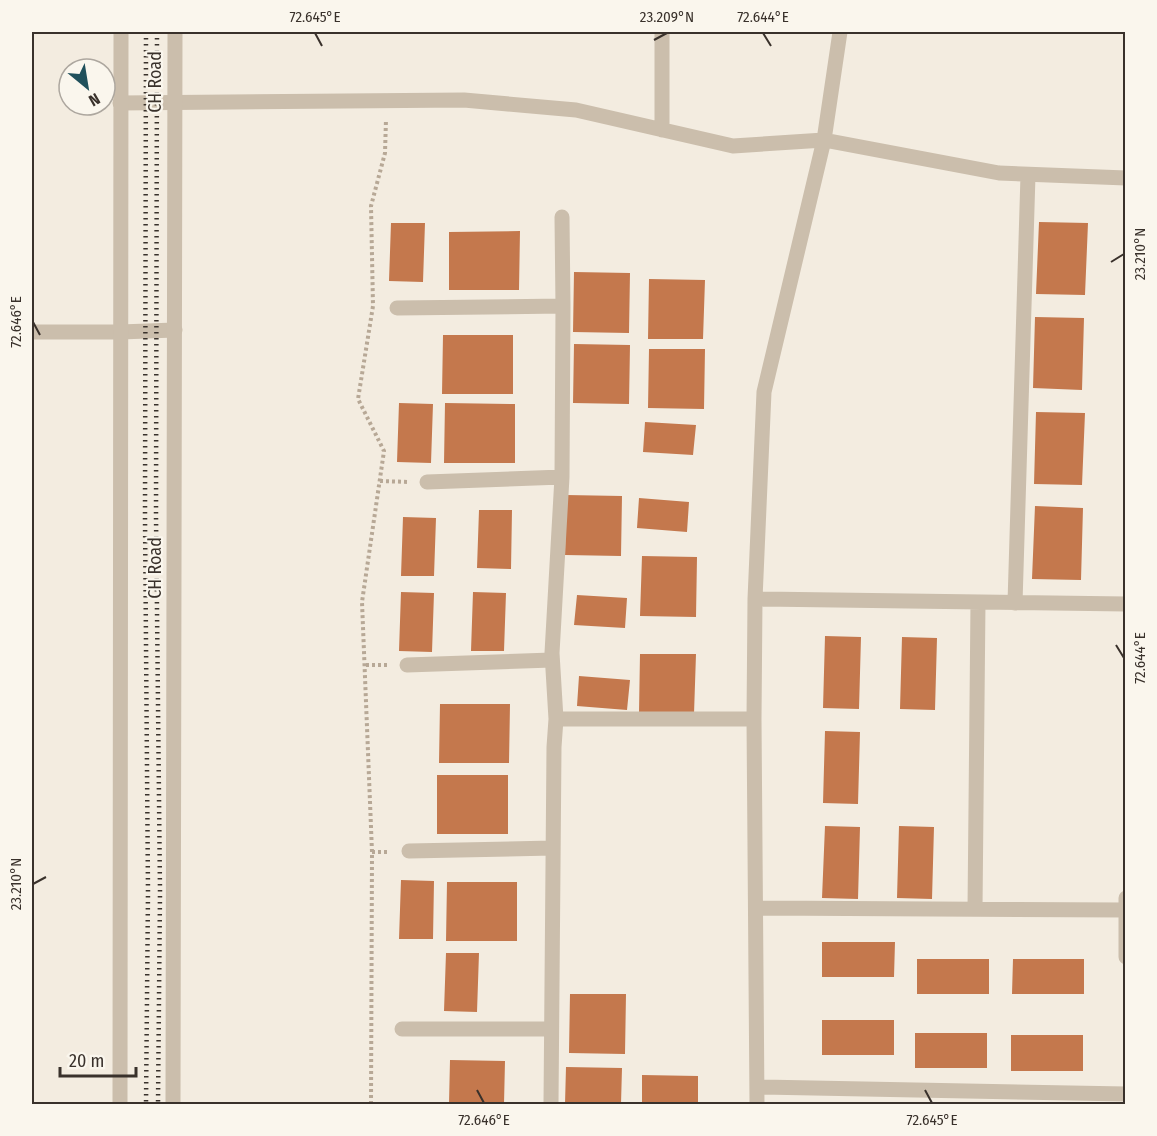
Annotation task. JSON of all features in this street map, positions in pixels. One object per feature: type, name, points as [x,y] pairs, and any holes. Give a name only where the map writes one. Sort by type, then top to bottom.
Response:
[{"type":"street","name":"CH Road","points":[[120,1104],[121,32]]},
{"type":"street","name":"CH Road","points":[[173,1104],[175,32]]},
{"type":"street","points":[[662,32],[662,130]]},
{"type":"street","points":[[757,1104],[755,599],[764,392],[824,140],[840,32]]},
{"type":"street","points":[[120,103],[464,100],[576,110],[733,146],[824,140],[999,173],[1125,178]]},
{"type":"street","points":[[1015,603],[1028,175]]},
{"type":"street","points":[[551,1104],[556,719],[552,660],[562,477],[562,217]]},
{"type":"street","points":[[397,308],[563,306]]},
{"type":"street","points":[[32,332],[175,330]]},
{"type":"street","points":[[427,482],[562,477]]},
{"type":"street","points":[[755,599],[1125,604]]},
{"type":"street","points":[[975,909],[978,603]]},
{"type":"street","points":[[407,664],[552,660]]},
{"type":"street","points":[[556,719],[754,719]]},
{"type":"street","points":[[409,851],[553,848]]},
{"type":"street","points":[[1125,898],[1125,957]]},
{"type":"street","points":[[756,908],[1125,910]]},
{"type":"street","points":[[402,1029],[552,1029]]},
{"type":"street","points":[[757,1087],[1125,1094]]},
{"type":"path","points":[[371,1104],[372,852],[362,602],[384,451],[358,399],[373,306],[371,206],[385,153],[386,100]]},
{"type":"path","points":[[380,481],[427,482]]},
{"type":"building","points":[[1039,222],[1088,223],[1085,295],[1036,294]]},
{"type":"building","points":[[391,223],[425,223],[423,282],[389,281]]},
{"type":"building","points":[[520,231],[519,290],[449,290],[449,232]]},
{"type":"building","points":[[574,272],[630,273],[629,333],[573,332]]},
{"type":"building","points":[[649,279],[705,280],[703,339],[648,339]]},
{"type":"building","points":[[1035,317],[1084,318],[1082,390],[1033,388]]},
{"type":"building","points":[[443,335],[513,335],[513,394],[442,394]]},
{"type":"building","points":[[574,344],[630,345],[629,404],[573,403]]},
{"type":"building","points":[[649,349],[705,349],[704,409],[648,408]]},
{"type":"building","points":[[399,403],[433,404],[431,463],[397,462]]},
{"type":"building","points":[[445,403],[515,404],[515,463],[444,463]]},
{"type":"building","points":[[1036,412],[1085,413],[1082,485],[1034,484]]},
{"type":"building","points":[[645,422],[696,425],[693,455],[643,452]]},
{"type":"building","points":[[566,495],[622,496],[621,556],[565,555]]},
{"type":"building","points":[[639,498],[689,502],[687,532],[637,528]]},
{"type":"building","points":[[1035,506],[1083,508],[1081,580],[1032,579]]},
{"type":"building","points":[[479,510],[512,510],[511,569],[477,568]]},
{"type":"building","points":[[403,517],[436,518],[434,576],[401,576]]},
{"type":"building","points":[[642,556],[697,557],[696,617],[640,616]]},
{"type":"building","points":[[401,592],[434,593],[432,652],[399,651]]},
{"type":"building","points":[[473,592],[506,593],[504,651],[471,651]]},
{"type":"building","points":[[577,595],[627,598],[625,628],[574,625]]},
{"type":"building","points":[[825,636],[861,637],[859,709],[823,708]]},
{"type":"building","points":[[902,637],[937,638],[935,710],[900,709]]},
{"type":"building","points":[[640,654],[696,654],[694,714],[639,713]]},
{"type":"building","points":[[579,676],[630,680],[627,710],[577,706]]},
{"type":"building","points":[[440,704],[510,704],[509,763],[439,763]]},
{"type":"building","points":[[825,731],[860,732],[858,804],[823,803]]},
{"type":"building","points":[[437,775],[508,775],[508,834],[437,834]]},
{"type":"building","points":[[825,826],[860,827],[858,899],[822,898]]},
{"type":"building","points":[[899,826],[934,827],[932,899],[897,898]]},
{"type":"building","points":[[401,880],[434,881],[433,939],[399,939]]},
{"type":"building","points":[[447,882],[517,882],[517,941],[446,941]]},
{"type":"building","points":[[822,942],[895,942],[894,977],[822,977]]},
{"type":"building","points":[[446,953],[479,953],[477,1012],[444,1011]]},
{"type":"building","points":[[917,959],[989,959],[989,994],[917,994]]},
{"type":"building","points":[[1013,959],[1084,959],[1084,994],[1012,994]]},
{"type":"building","points":[[570,994],[626,994],[625,1054],[569,1053]]},
{"type":"building","points":[[822,1020],[894,1020],[894,1055],[822,1055]]},
{"type":"building","points":[[915,1033],[987,1033],[987,1068],[915,1068]]},
{"type":"building","points":[[1011,1035],[1083,1035],[1083,1071],[1011,1071]]},
{"type":"building","points":[[450,1060],[505,1061],[504,1104],[449,1104]]},
{"type":"building","points":[[566,1067],[622,1068],[621,1104],[565,1104]]},
{"type":"building","points":[[642,1075],[698,1076],[698,1104],[642,1104]]},
{"type":"railway","points":[[146,32],[145,517],[148,892],[146,1104]]},
{"type":"railway","points":[[157,32],[156,517],[160,892],[158,1104]]}]
